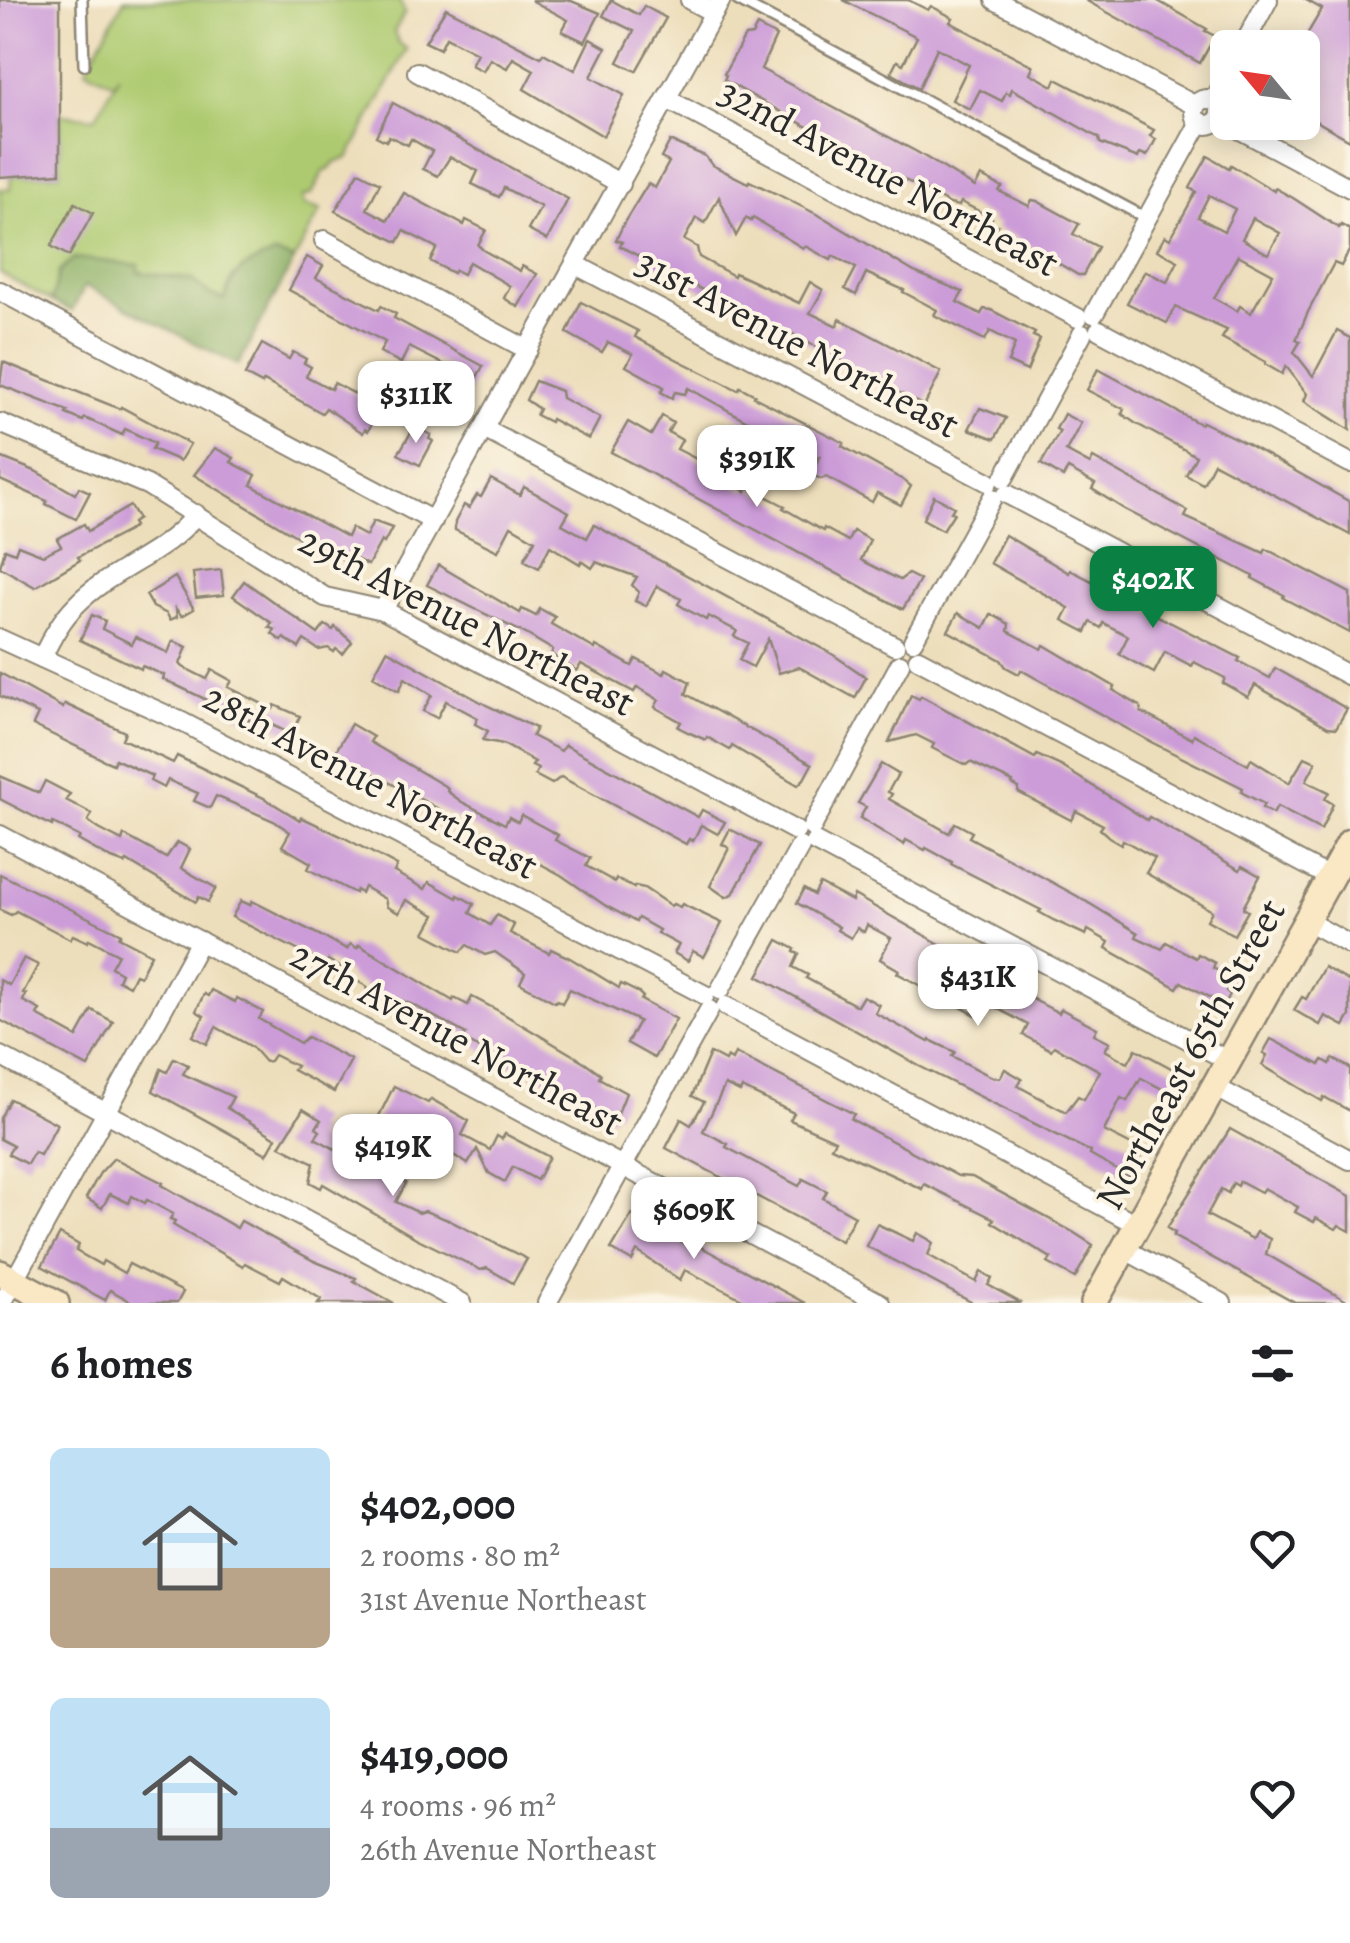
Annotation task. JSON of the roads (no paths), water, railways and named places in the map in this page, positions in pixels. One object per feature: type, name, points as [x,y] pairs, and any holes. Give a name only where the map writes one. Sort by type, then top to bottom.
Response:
[{"type":"main road","name":"Northeast 65th Street","points":[[1094,1303],[1350,842]]},
{"type":"main road","points":[[5,1286],[56,1303]]},
{"type":"street","points":[[382,610],[717,6],[690,0]]},
{"type":"street","points":[[995,0],[1350,188]]},
{"type":"street","points":[[1249,30],[1261,2]]},
{"type":"street","points":[[417,72],[620,184]]},
{"type":"street","name":"32nd Avenue Northeast","points":[[667,99],[1350,463]]},
{"type":"street","points":[[548,1303],[1210,107]]},
{"type":"street","points":[[324,240],[528,350]]},
{"type":"street","name":"31st Avenue Northeast","points":[[576,265],[1350,676]]},
{"type":"street","points":[[0,291],[432,521]]},
{"type":"street","name":"29th Avenue Northeast","points":[[0,423],[118,471],[196,514],[315,592],[382,610],[1229,1061]]},
{"type":"street","points":[[484,429],[1331,878]]},
{"type":"street","points":[[42,658],[58,628],[78,603],[171,540],[196,514]]},
{"type":"street","name":"28th Avenue Northeast","points":[[0,639],[182,722],[1138,1225]]},
{"type":"street","name":"27th Avenue Northeast","points":[[0,836],[880,1303]]},
{"type":"street","points":[[1306,922],[1350,945]]},
{"type":"street","points":[[5,1286],[200,941]]},
{"type":"street","points":[[0,1056],[462,1303]]},
{"type":"street","points":[[1215,1086],[1350,1160]]},
{"type":"street","points":[[1124,1249],[1222,1303]]},
{"type":"lane","points":[[82,0],[84,66]]},
{"type":"lane","points":[[737,0],[1148,218]]}]
